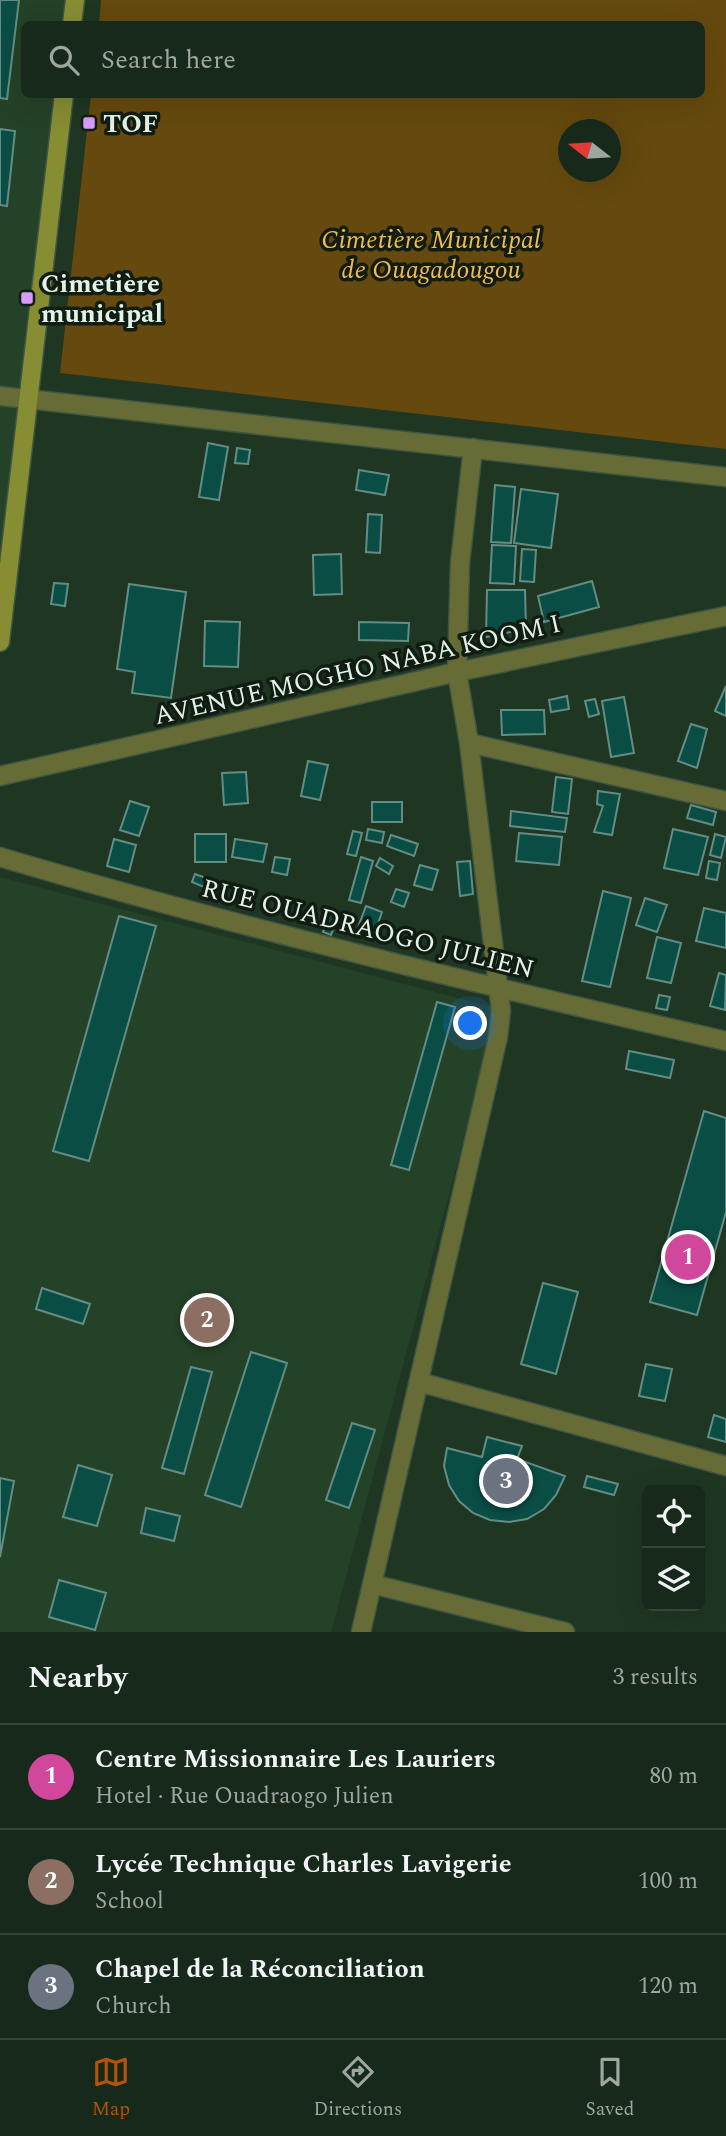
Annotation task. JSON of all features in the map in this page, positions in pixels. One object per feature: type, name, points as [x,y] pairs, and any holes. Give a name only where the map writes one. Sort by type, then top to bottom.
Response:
[{"type":"main road","points":[[72,21],[75,0]]},
{"type":"main road","points":[[0,642],[64,98]]},
{"type":"street","points":[[0,396],[726,477]]},
{"type":"street","points":[[361,1632],[498,1037],[501,1011],[469,743],[457,672],[460,564],[473,448]]},
{"type":"street","name":"AVENUE MOGHO NABA KOOM I","points":[[0,776],[457,672],[726,616]]},
{"type":"street","points":[[469,743],[726,801]]},
{"type":"street","name":"RUE OUADRAOGO JULIEN","points":[[0,858],[152,902],[499,989],[726,1041]]},
{"type":"street","points":[[419,1382],[726,1466]]},
{"type":"street","points":[[372,1584],[565,1632]]},
{"type":"shaded area","points":[[0,0],[75,0],[72,21],[21,21],[21,98],[64,98],[0,637]]},
{"type":"shaded area","points":[[0,877],[499,1009],[331,1632],[0,1632]]},
{"type":"green space","name":"Cimetière Municipal de Ouagadougou","points":[[101,0],[726,0],[726,449],[60,373],[91,98],[705,98],[705,21],[99,21]]},
{"type":"building","points":[[0,0],[19,0],[7,99],[0,98]]},
{"type":"building","points":[[0,129],[15,131],[7,206],[0,205]]},
{"type":"building","points":[[208,443],[228,447],[219,500],[199,497]]},
{"type":"building","points":[[237,448],[250,450],[248,464],[235,463]]},
{"type":"building","points":[[359,470],[389,475],[385,495],[356,490]]},
{"type":"building","points":[[495,485],[515,487],[511,543],[491,542]]},
{"type":"building","points":[[521,489],[558,494],[551,548],[514,543]]},
{"type":"building","points":[[368,514],[382,515],[380,553],[366,552]]},
{"type":"building","points":[[492,545],[516,546],[514,584],[490,583]]},
{"type":"building","points":[[522,549],[536,550],[534,582],[520,581]]},
{"type":"building","points":[[341,554],[342,594],[314,595],[313,555]]},
{"type":"building","points":[[592,581],[599,607],[544,622],[538,596]]},
{"type":"building","points":[[54,583],[68,584],[65,606],[51,604]]},
{"type":"building","points":[[129,584],[186,592],[171,698],[132,693],[135,672],[117,669]]},
{"type":"building","points":[[487,590],[525,590],[526,629],[486,637]]},
{"type":"building","points":[[205,621],[240,622],[238,667],[204,666]]},
{"type":"building","points":[[359,622],[409,623],[408,641],[359,640]]},
{"type":"building","points":[[726,686],[726,716],[715,711]]},
{"type":"building","points":[[567,696],[569,709],[551,712],[549,700]]},
{"type":"building","points":[[624,697],[634,753],[611,757],[602,701]]},
{"type":"building","points":[[595,699],[599,714],[589,717],[585,701]]},
{"type":"building","points":[[501,710],[544,710],[545,734],[502,735]]},
{"type":"building","points":[[691,724],[707,729],[697,768],[678,761]]},
{"type":"building","points":[[308,761],[328,765],[320,800],[301,796]]},
{"type":"building","points":[[246,772],[248,803],[224,805],[222,773]]},
{"type":"building","points":[[556,777],[572,779],[568,814],[552,812]]},
{"type":"building","points":[[598,791],[620,794],[612,835],[594,832],[603,806],[597,804]]},
{"type":"building","points":[[130,801],[149,807],[139,836],[120,830]]},
{"type":"building","points":[[372,802],[402,802],[402,822],[372,822]]},
{"type":"building","points":[[691,805],[716,812],[713,825],[687,818]]},
{"type":"building","points":[[511,811],[567,818],[565,832],[510,826]]},
{"type":"building","points":[[368,829],[384,832],[382,843],[366,840]]},
{"type":"building","points":[[673,829],[708,837],[698,875],[664,868]]},
{"type":"building","points":[[353,831],[362,833],[356,856],[347,854]]},
{"type":"building","points":[[519,833],[562,837],[559,865],[516,861]]},
{"type":"building","points":[[195,834],[226,834],[226,862],[195,862]]},
{"type":"building","points":[[715,834],[726,837],[721,858],[710,855]]},
{"type":"building","points":[[391,835],[418,844],[414,856],[387,846]]},
{"type":"building","points":[[114,839],[136,845],[129,872],[107,866]]},
{"type":"building","points":[[235,839],[267,844],[263,862],[232,857]]},
{"type":"building","points":[[275,857],[290,859],[287,875],[272,872]]},
{"type":"building","points":[[361,857],[373,861],[361,903],[349,900]]},
{"type":"building","points":[[380,858],[393,866],[389,874],[376,866]]},
{"type":"building","points":[[470,861],[473,894],[460,896],[457,862]]},
{"type":"building","points":[[709,861],[720,863],[717,880],[706,878]]},
{"type":"building","points":[[420,865],[438,870],[432,890],[414,885]]},
{"type":"building","points":[[195,874],[214,881],[211,890],[192,882]]},
{"type":"building","points":[[396,889],[409,893],[404,907],[391,902]]},
{"type":"building","points":[[603,891],[631,898],[610,987],[582,981]]},
{"type":"building","points":[[645,898],[667,905],[657,932],[636,925]]},
{"type":"building","points":[[366,906],[382,912],[374,935],[357,930]]},
{"type":"building","points":[[704,908],[726,913],[726,948],[696,941]]},
{"type":"building","points":[[330,913],[338,916],[331,935],[323,932]]},
{"type":"building","points":[[119,916],[156,926],[89,1161],[53,1151]]},
{"type":"building","points":[[657,937],[681,943],[671,983],[647,978]]},
{"type":"building","points":[[719,973],[726,975],[725,1010],[710,1006]]},
{"type":"building","points":[[659,995],[670,997],[667,1010],[656,1008]]},
{"type":"building","points":[[437,1002],[455,1007],[409,1170],[391,1165]]},
{"type":"building","points":[[629,1051],[674,1060],[670,1078],[626,1069]]},
{"type":"building","points":[[704,1111],[726,1118],[726,1212],[697,1315],[650,1302]]},
{"type":"building","points":[[543,1283],[578,1292],[556,1374],[521,1364]]},
{"type":"building","points":[[42,1288],[90,1304],[83,1324],[36,1309]]},
{"type":"building","points":[[251,1352],[287,1363],[241,1507],[205,1495]]},
{"type":"building","points":[[646,1364],[672,1369],[665,1401],[639,1396]]},
{"type":"building","points":[[191,1367],[212,1372],[184,1474],[162,1468]]},
{"type":"building","points":[[714,1415],[726,1419],[726,1442],[708,1437]]},
{"type":"building","points":[[352,1423],[375,1430],[349,1508],[326,1500]]},
{"type":"building","points":[[487,1437],[522,1446],[517,1459],[565,1476],[556,1495],[544,1509],[527,1519],[509,1522],[490,1520],[473,1513],[459,1501],[449,1485],[444,1466],[447,1448],[482,1457]]},
{"type":"building","points":[[78,1465],[112,1475],[97,1526],[63,1517]]},
{"type":"building","points":[[587,1476],[618,1484],[614,1495],[584,1487]]},
{"type":"building","points":[[0,1478],[14,1481],[0,1557]]},
{"type":"building","points":[[146,1508],[180,1516],[174,1541],[141,1533]]},
{"type":"building","points":[[59,1580],[106,1593],[95,1630],[49,1617]]},
{"type":"place","name":"TOF","points":[[89,123]]},
{"type":"place","name":"Cimetière municipal","points":[[27,298]]},
{"type":"place","name":"Centre Missionnaire Les Lauriers","points":[[688,1257]]},
{"type":"place","name":"Lycée Technique Charles Lavigerie","points":[[207,1320]]},
{"type":"place","name":"Chapel de la Réconciliation","points":[[506,1481]]}]
